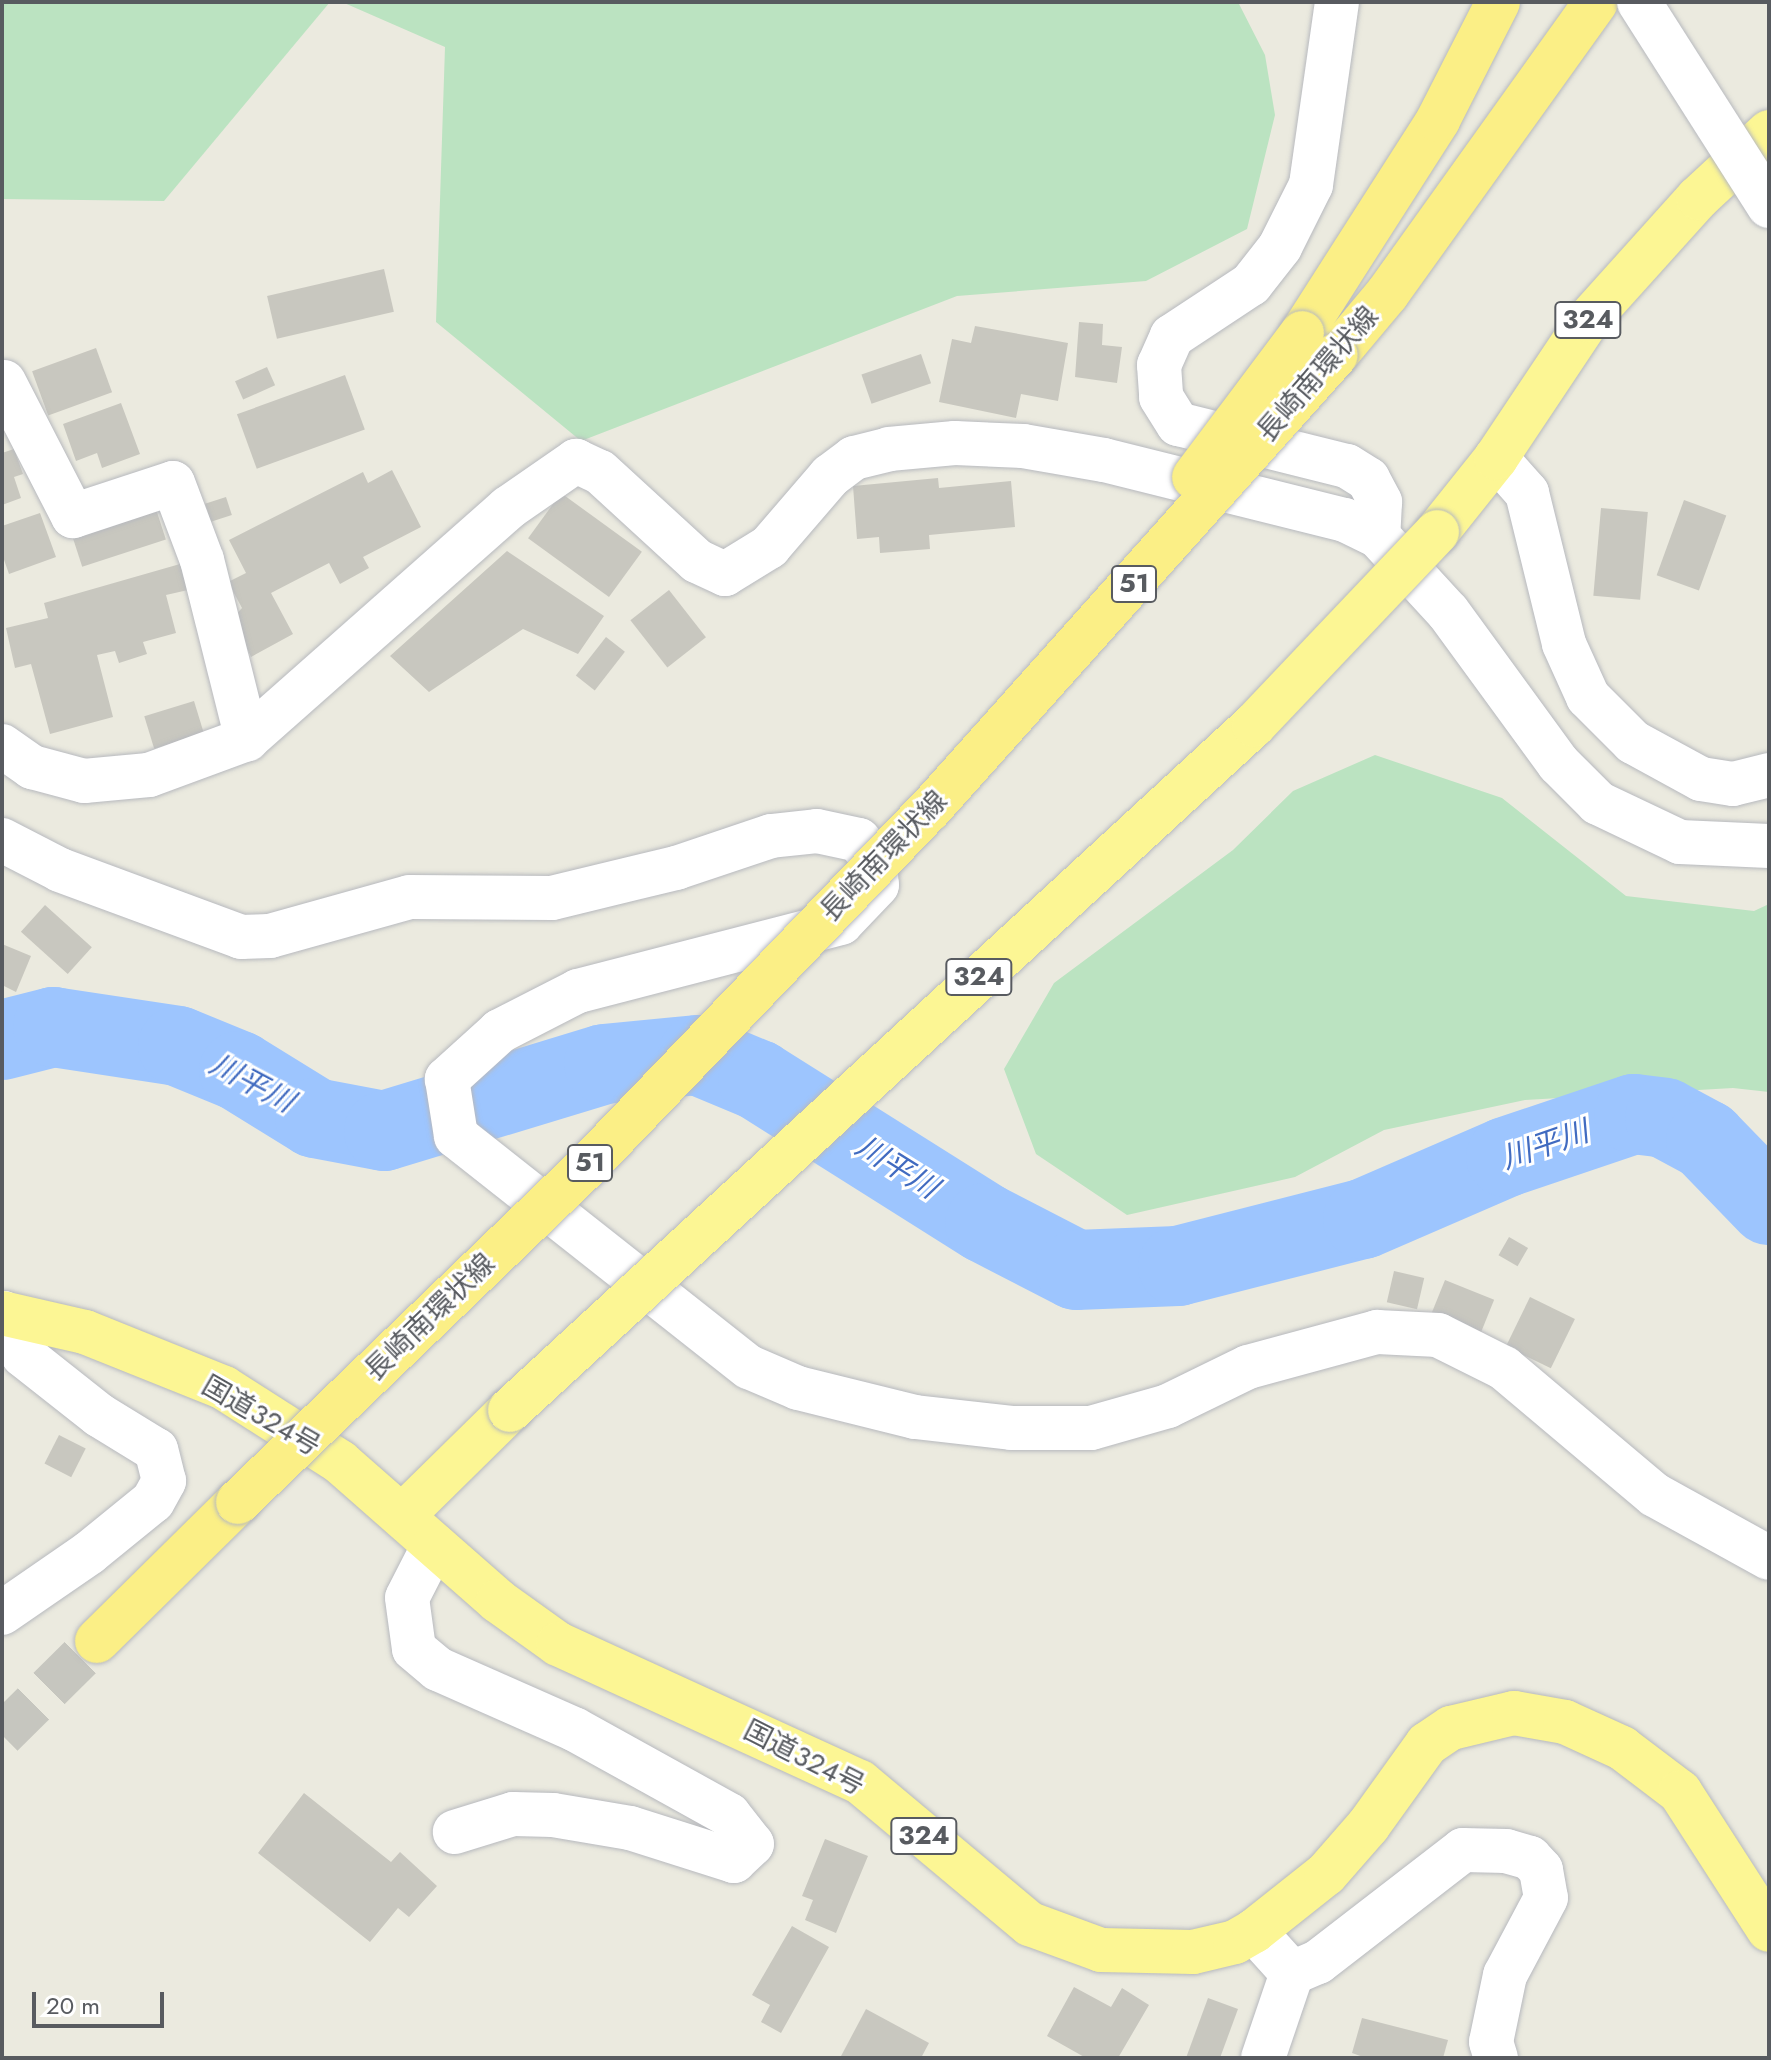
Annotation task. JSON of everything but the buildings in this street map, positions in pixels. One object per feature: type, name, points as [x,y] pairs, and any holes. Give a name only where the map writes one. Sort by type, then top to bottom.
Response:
[{"type":"highway","name":"51","points":[[1319,344],[1498,2]]},
{"type":"highway","name":"長崎南環状線","points":[[97,1641],[592,1161],[929,810],[1119,577],[1319,344],[1387,294],[1596,2]]},
{"type":"highway","name":"51","points":[[1387,294],[1555,91],[1615,2]]},
{"type":"highway","name":"324","points":[[418,1531],[510,1410],[1254,725],[1437,532],[1496,458],[1588,320],[1698,198],[1769,132]]},
{"type":"highway","name":"国道324号","points":[[3,1313],[85,1332],[224,1388],[340,1462],[498,1601],[558,1644],[860,1782],[1030,1924],[1101,1950],[1193,1952],[1235,1942],[1254,1931],[1326,1874],[1368,1826],[1427,1744],[1451,1728],[1514,1713],[1565,1722],[1622,1748],[1680,1792],[1769,1930]]},
{"type":"street","points":[[1337,2],[1311,185],[1280,247],[1251,284],[1172,336],[1159,365],[1161,397],[1178,424],[1347,466],[1368,479],[1380,502],[1378,536]]},
{"type":"street","points":[[1639,2],[1769,206]]},
{"type":"street","points":[[4,382],[73,516],[173,483],[202,560],[247,739]]},
{"type":"street","points":[[2,746],[32,767],[84,781],[149,775],[247,739],[508,508],[576,461],[600,472],[697,561],[725,574],[769,547],[830,476],[854,458],[889,449],[955,443],[1023,446],[1104,460],[1345,520],[1378,536],[1448,612],[1559,764],[1598,803],[1680,842],[1769,846]]},
{"type":"street","points":[[1496,458],[1527,493],[1564,644],[1588,697],[1633,742],[1701,779],[1733,784],[1769,775]]},
{"type":"street","points":[[2,840],[60,870],[241,937],[270,936],[410,897],[552,898],[676,868],[771,836],[817,831],[859,840],[875,864],[877,885],[841,923],[578,991],[500,1031],[447,1079],[456,1136],[749,1367],[798,1388],[915,1417],[1011,1428],[1091,1428],[1168,1406],[1248,1367],[1363,1336],[1438,1335],[1504,1368],[1655,1495],[1769,1558]]},
{"type":"street","points":[[2,1613],[89,1553],[153,1501],[164,1481],[156,1450],[99,1415],[23,1355],[3,1313]]},
{"type":"street","points":[[418,1531],[407,1598],[414,1649],[438,1669],[574,1729],[729,1815],[752,1844],[734,1861],[630,1828],[553,1815],[513,1814],[455,1832]]},
{"type":"street","points":[[1263,2058],[1292,1973],[1318,1962],[1463,1850],[1506,1851],[1530,1858],[1541,1870],[1546,1898],[1505,1975],[1491,2042],[1496,2058]]},
{"type":"street","points":[[1254,1931],[1292,1973]]},
{"type":"green space","points":[[2,2],[330,2],[164,201],[2,199]]},
{"type":"green space","points":[[342,2],[1238,2],[1265,55],[1275,115],[1247,229],[1146,281],[957,296],[581,441],[436,322],[445,47]]},
{"type":"green space","points":[[1375,755],[1502,798],[1626,896],[1754,911],[1769,904],[1769,1092],[1733,1088],[1525,1100],[1384,1130],[1295,1177],[1127,1215],[1036,1154],[1004,1069],[1054,983],[1233,850],[1293,791]]},
{"type":"waterway","name":"川平川","points":[[2,1040],[53,1027],[178,1046],[239,1071],[315,1118],[384,1131],[604,1064],[698,1055],[758,1080],[985,1223],[1076,1270],[1178,1266],[1363,1219],[1506,1157],[1634,1114],[1665,1118],[1706,1140],[1769,1205]]},
{"type":"tunnel","points":[[2,1735],[97,1641]]}]
